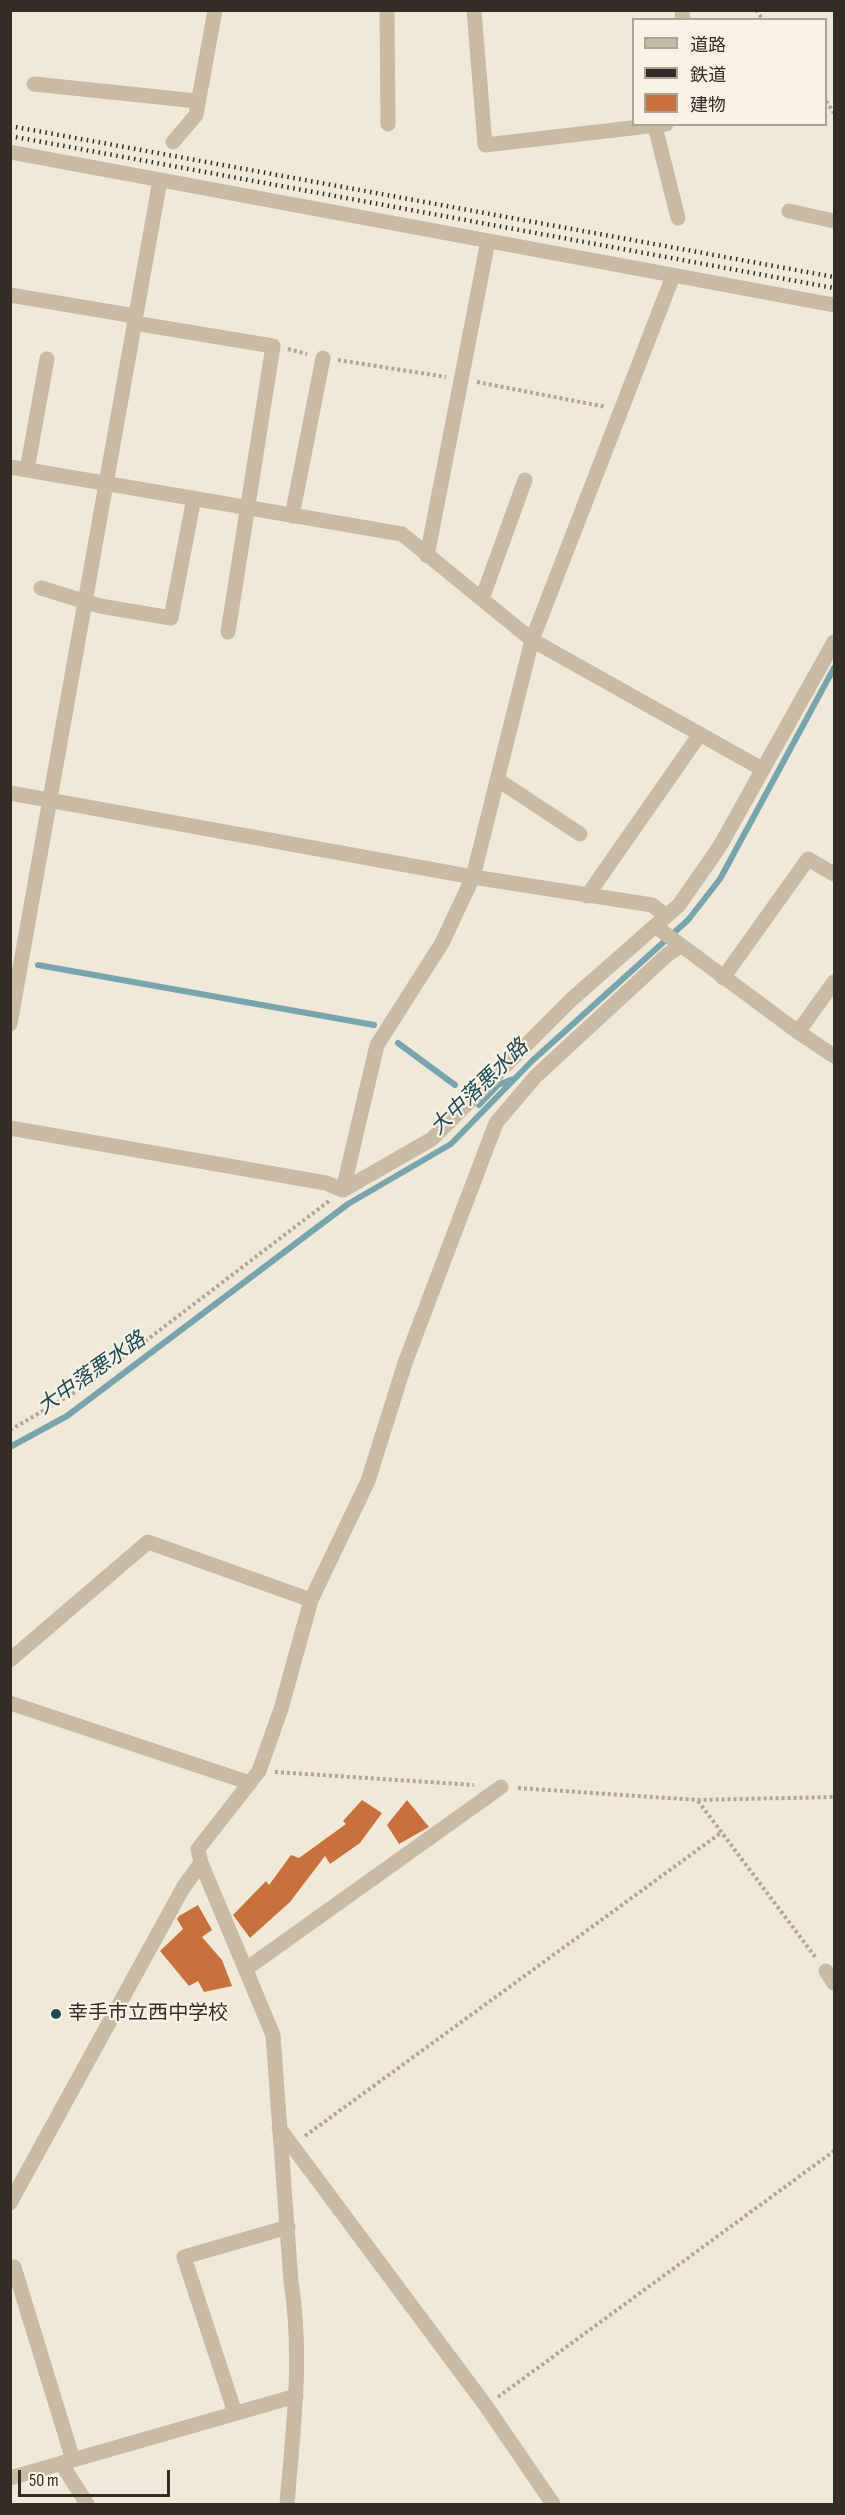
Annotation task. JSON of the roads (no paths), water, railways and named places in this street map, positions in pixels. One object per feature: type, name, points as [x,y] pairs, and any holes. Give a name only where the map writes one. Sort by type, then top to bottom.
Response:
[{"type":"street","points":[[173,142],[196,115],[215,10]]},
{"type":"street","points":[[387,10],[388,124]]},
{"type":"street","points":[[474,10],[485,145],[651,126]]},
{"type":"street","points":[[34,84],[197,101]]},
{"type":"street","points":[[660,126],[678,218]]},
{"type":"street","points":[[10,152],[834,305]]},
{"type":"street","points":[[10,1024],[160,180]]},
{"type":"street","points":[[789,211],[834,221]]},
{"type":"street","points":[[427,556],[488,241]]},
{"type":"street","points":[[343,1190],[377,1045],[442,943],[473,877],[532,640],[673,276]]},
{"type":"street","points":[[10,295],[273,346],[228,632]]},
{"type":"street","points":[[292,516],[322,358]]},
{"type":"street","points":[[27,470],[47,359]]},
{"type":"street","points":[[10,467],[402,534],[532,640],[762,769]]},
{"type":"street","points":[[482,599],[525,480]]},
{"type":"street","points":[[41,588],[86,599],[100,606],[171,618],[194,498]]},
{"type":"street","points":[[343,1190],[432,1139],[572,999],[661,925],[679,905],[720,846],[834,642]]},
{"type":"street","points":[[587,896],[700,734]]},
{"type":"street","points":[[498,780],[580,834]]},
{"type":"street","points":[[10,793],[473,877],[652,905],[661,925],[680,946],[834,1056]]},
{"type":"street","points":[[723,978],[808,859],[834,874]]},
{"type":"street","points":[[287,2505],[296,2396],[297,2317],[291,2282],[273,2035],[201,1863],[198,1849],[259,1771],[281,1709],[310,1600],[368,1481],[405,1364],[496,1123],[536,1076],[667,955],[680,946]]},
{"type":"street","points":[[798,1032],[834,982]]},
{"type":"street","points":[[10,1128],[326,1183],[343,1190]]},
{"type":"street","points":[[10,1660],[148,1542],[310,1600]]},
{"type":"street","points":[[10,1703],[250,1783]]},
{"type":"street","points":[[246,1970],[501,1787]]},
{"type":"street","points":[[10,2203],[183,1888],[201,1863]]},
{"type":"street","points":[[279,2127],[486,2406],[553,2505]]},
{"type":"street","points":[[235,2413],[184,2258],[288,2227]]},
{"type":"street","points":[[10,2268],[14,2267],[67,2462],[87,2505]]},
{"type":"street","points":[[10,2478],[296,2396]]},
{"type":"waterway","name":"大中落悪水路","points":[[10,1447],[67,1416],[348,1204],[451,1144],[532,1061],[688,920],[720,879],[834,668]]},
{"type":"waterway","points":[[38,965],[374,1025]]},
{"type":"waterway","points":[[398,1043],[455,1085]]},
{"type":"waterway","points":[[479,1105],[498,1085],[513,1079]]},
{"type":"railway","points":[[10,126],[834,277]]},
{"type":"railway","points":[[10,136],[834,288]]},
{"type":"place","name":"幸手市立西中学校","points":[[56,2014]]}]
